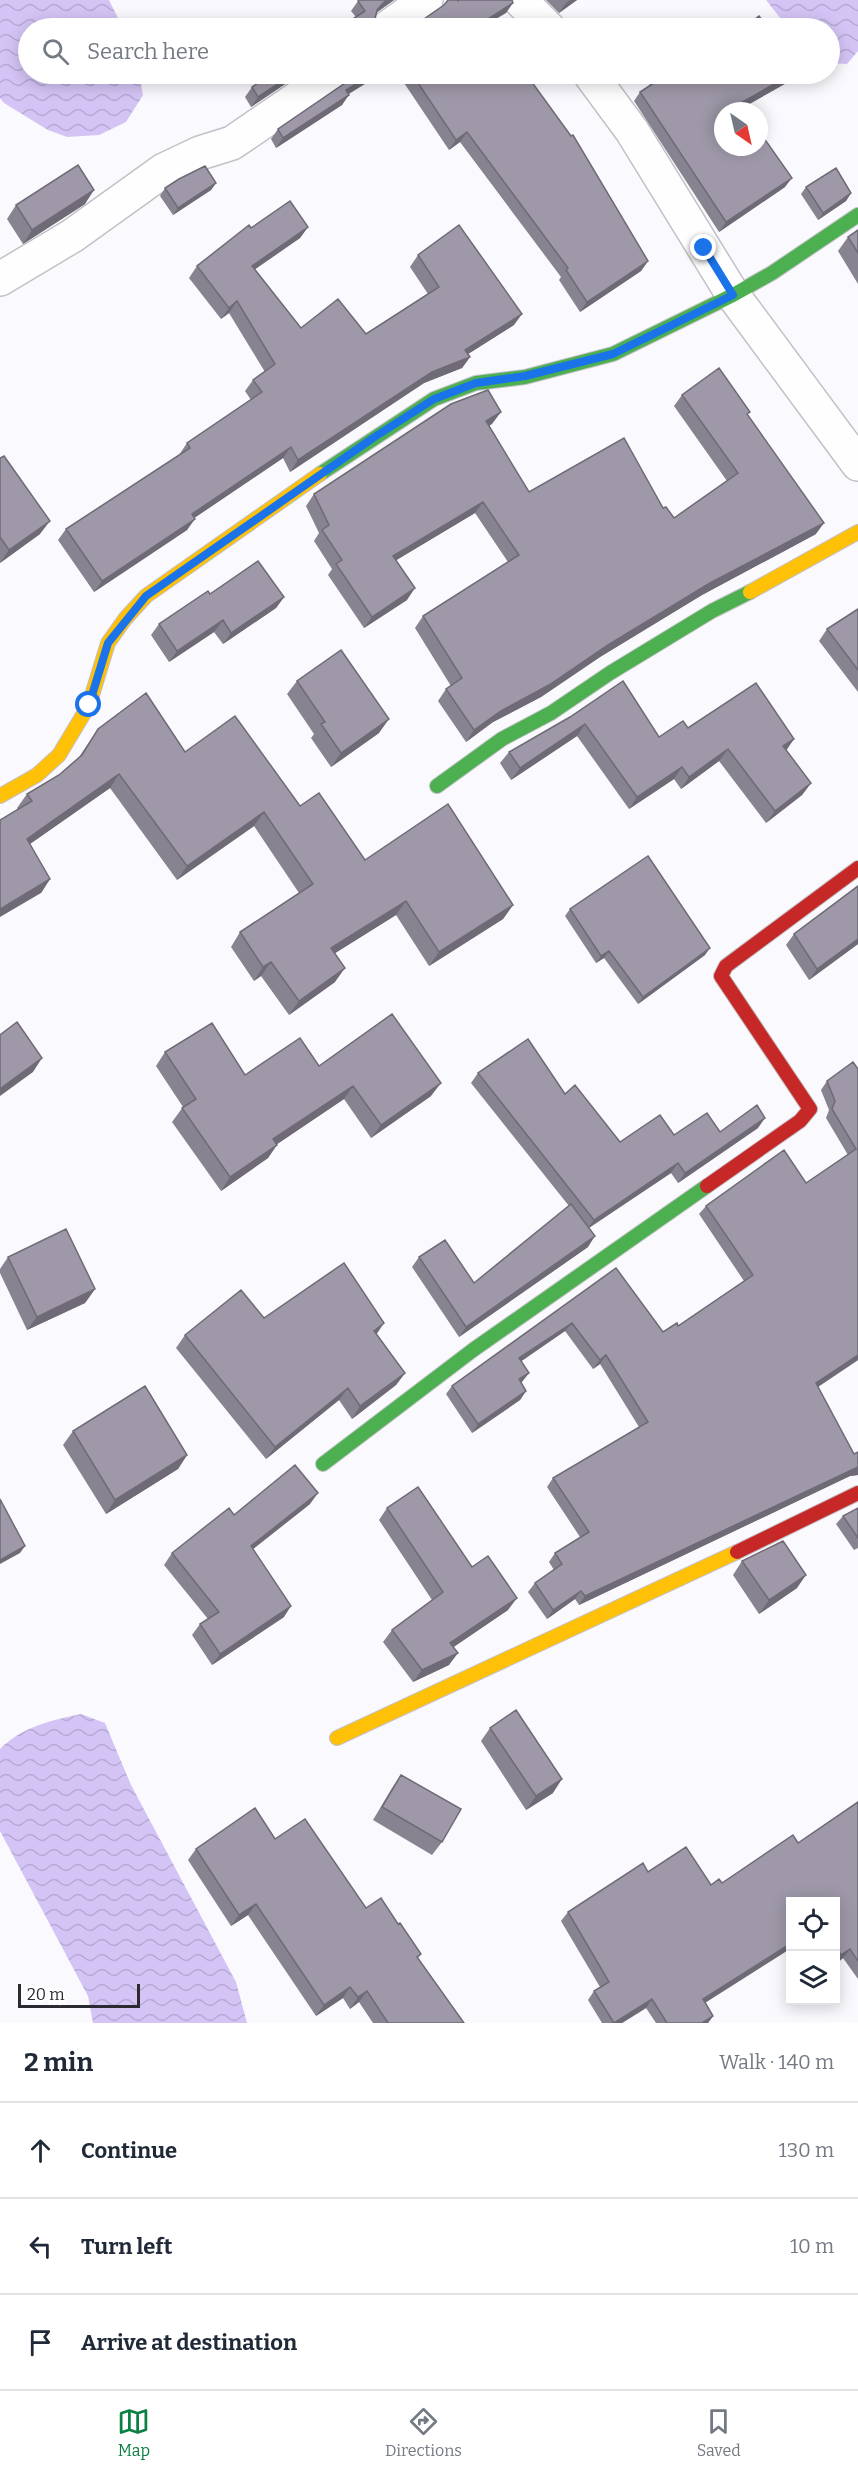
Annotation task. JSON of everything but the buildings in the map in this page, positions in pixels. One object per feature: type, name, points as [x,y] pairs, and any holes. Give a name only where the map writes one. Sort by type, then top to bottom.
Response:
[{"type":"street","points":[[401,18],[426,0]]},
{"type":"street","points":[[520,0],[538,18]]},
{"type":"street","points":[[0,279],[72,236],[164,170],[200,153],[232,143],[318,84]]},
{"type":"street","points":[[597,84],[632,131],[733,295],[858,464]]},
{"type":"street","points":[[0,796],[37,775],[59,755],[89,705],[108,643],[146,596],[293,492],[434,399],[476,383],[525,376],[613,354],[733,295],[772,273],[858,215]]},
{"type":"street","points":[[437,786],[502,739],[551,713],[609,673],[712,611],[778,577],[858,531]]},
{"type":"street","points":[[322,1464],[473,1350],[800,1121],[810,1109],[802,1094],[721,976],[726,966],[858,868]]},
{"type":"street","points":[[337,1738],[698,1571],[858,1493]]},
{"type":"water","points":[[0,0],[109,0],[118,18],[18,18],[18,84],[141,84],[143,95],[126,122],[99,135],[67,137],[48,130],[4,103],[0,98]]},
{"type":"water","points":[[766,0],[858,0],[858,51],[847,64],[840,64],[840,18],[780,18]]},
{"type":"water","points":[[81,1714],[105,1723],[131,1785],[236,1982],[247,2023],[93,2023],[88,1996],[0,1831],[0,1749],[28,1730],[48,1722]]},
{"type":"traffic: fast","points":[[320,474],[434,399],[476,383],[525,377],[613,354],[733,295],[772,273],[858,215]]},
{"type":"traffic: fast","points":[[437,786],[502,739],[551,713],[610,673],[712,611],[750,592]]},
{"type":"traffic: fast","points":[[323,1464],[473,1350],[707,1186]]},
{"type":"traffic: slow","points":[[0,796],[37,775],[59,755],[89,705],[108,643],[125,619],[146,596],[320,474]]},
{"type":"traffic: slow","points":[[750,592],[858,532]]},
{"type":"traffic: slow","points":[[337,1738],[737,1552]]},
{"type":"traffic: jam","points":[[707,1186],[800,1121],[810,1109],[721,976],[726,966],[858,868]]},
{"type":"traffic: jam","points":[[737,1552],[858,1493]]},
{"type":"route","points":[[89,705],[108,643],[125,619],[146,596],[293,492],[434,399],[476,383],[525,376],[613,354],[733,295],[704,248]]}]
